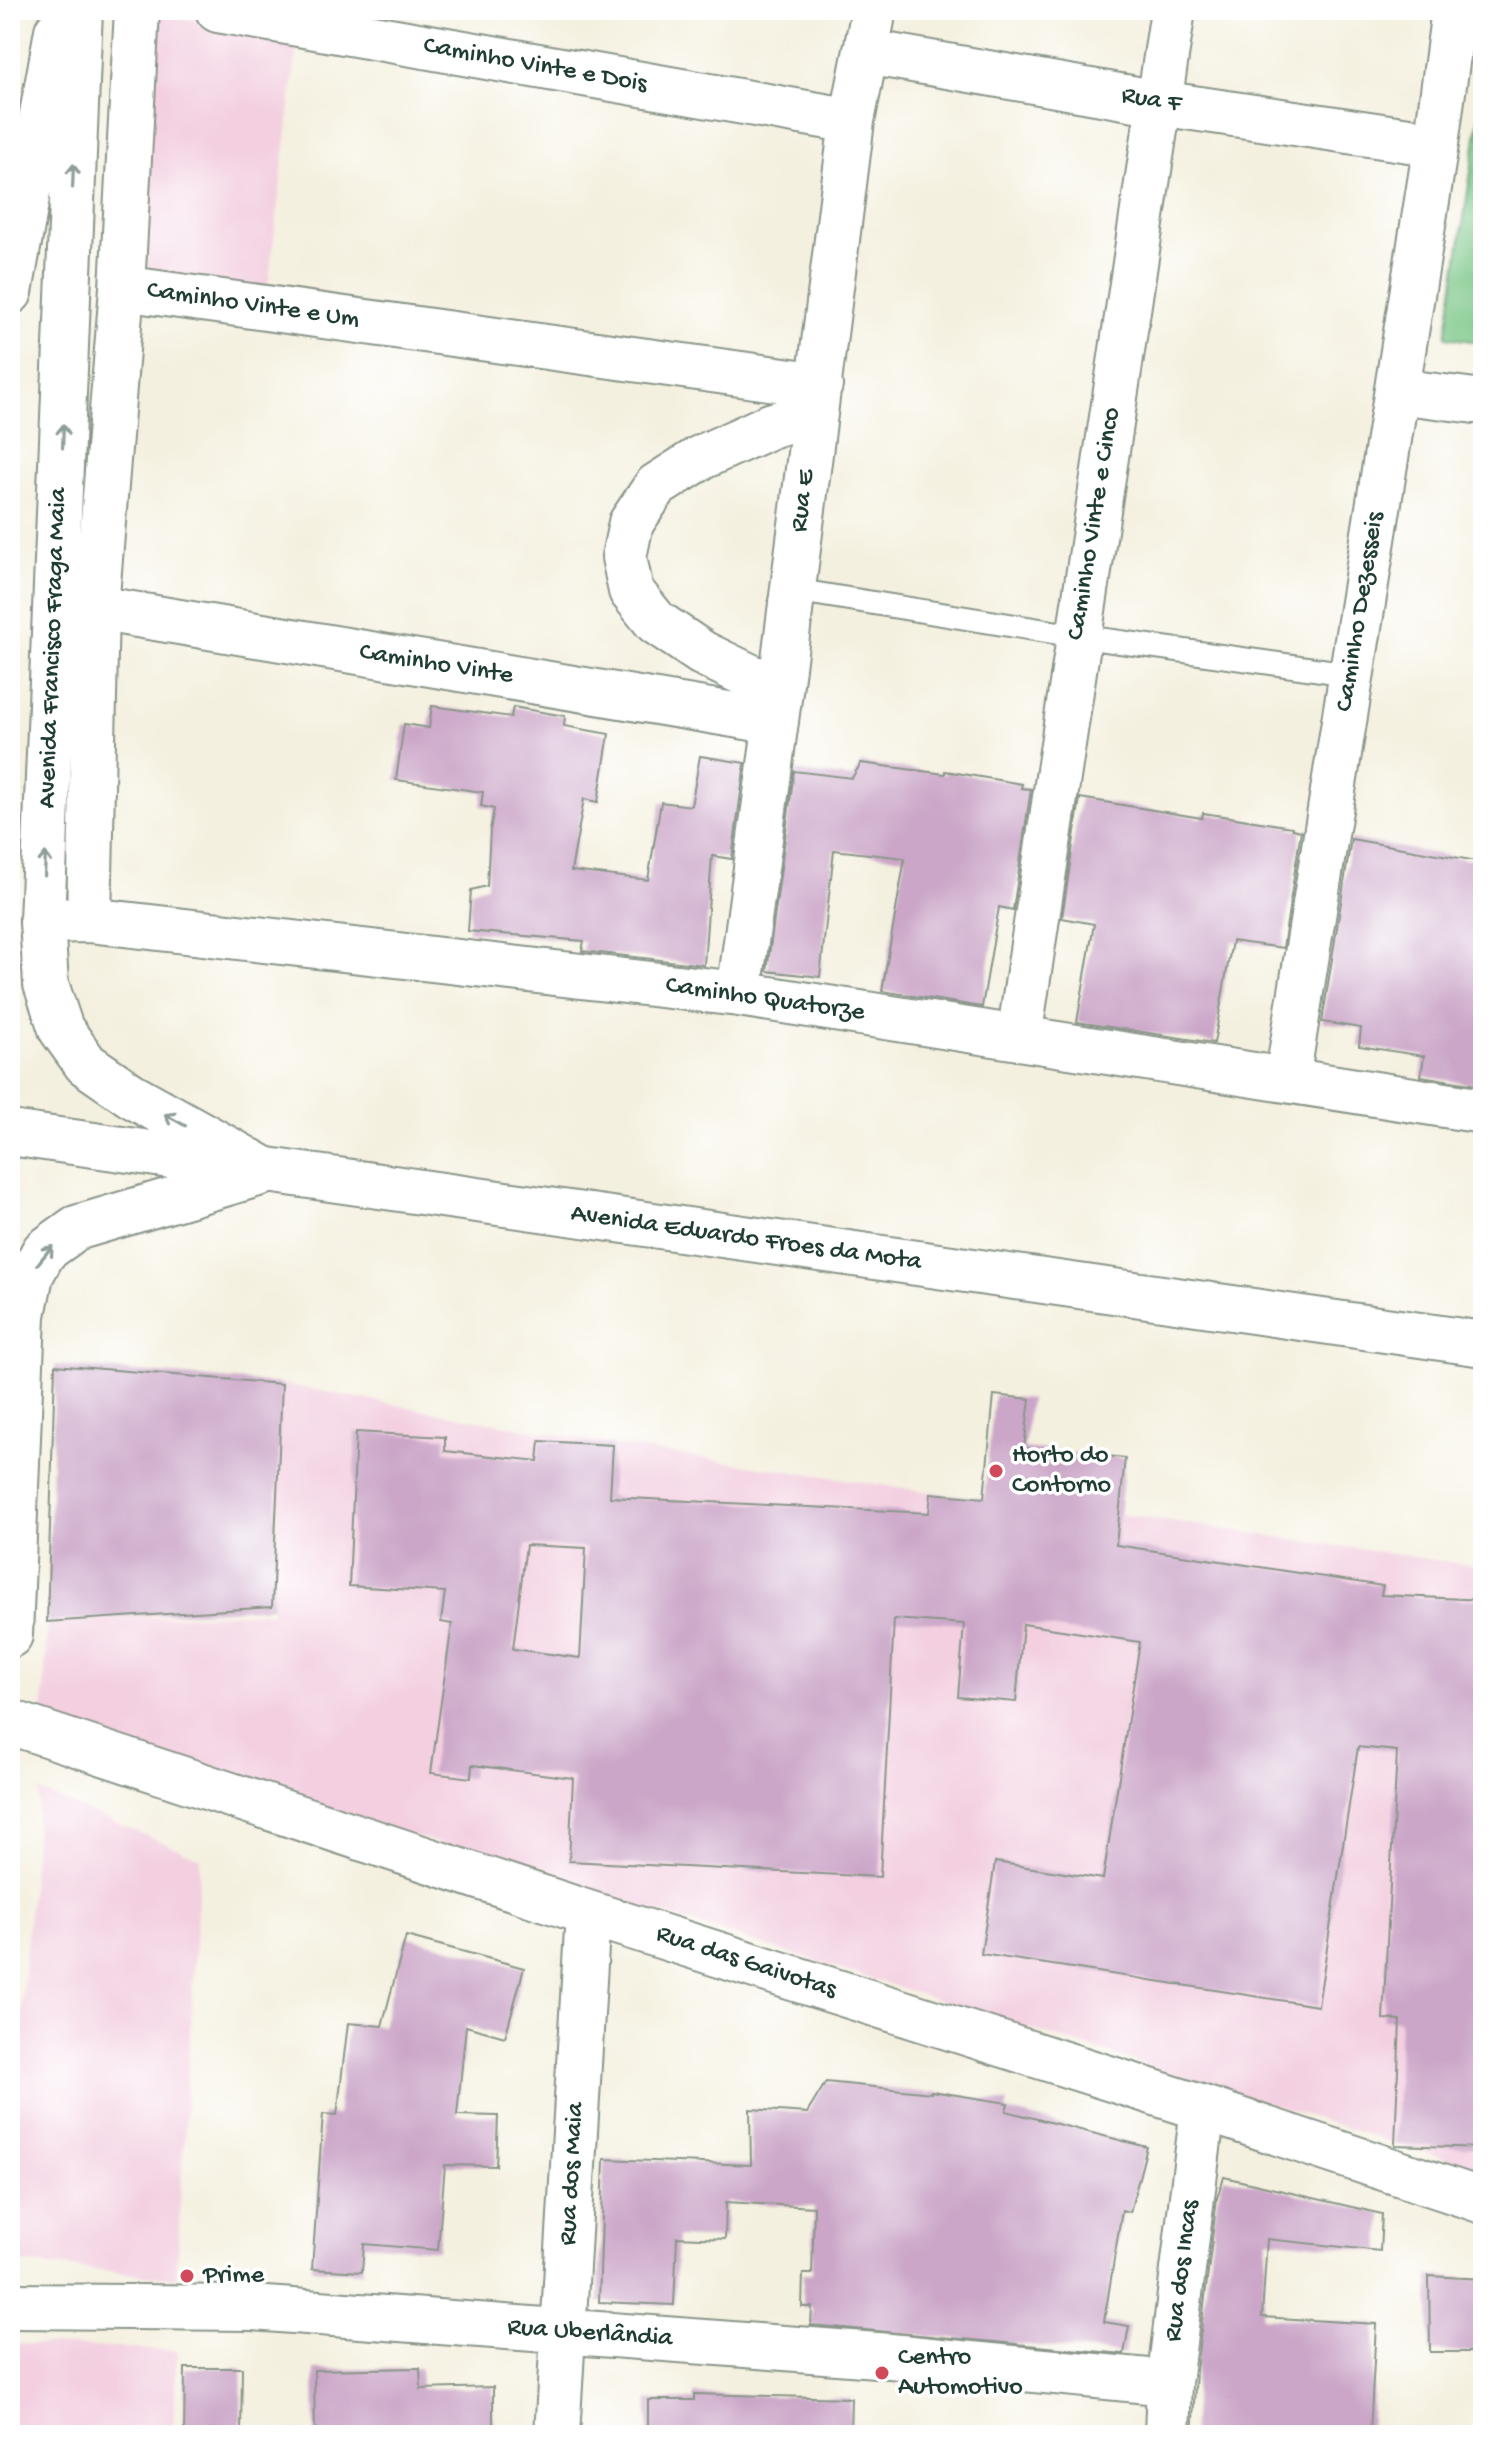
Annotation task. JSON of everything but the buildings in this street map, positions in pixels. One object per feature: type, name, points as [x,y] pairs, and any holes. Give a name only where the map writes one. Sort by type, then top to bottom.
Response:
[{"type":"main road","points":[[10,292],[60,10]]},
{"type":"main road","name":"Avenida Francisco Fraga Maia","points":[[80,10],[42,921],[46,984],[61,1029],[86,1064],[131,1095],[268,1171]]},
{"type":"main road","points":[[122,288],[137,10]]},
{"type":"main road","name":"Caminho Vinte e Dois","points":[[218,10],[852,121]]},
{"type":"main road","name":"Rua E","points":[[739,994],[852,121],[874,10]]},
{"type":"main road","name":"Caminho Vinte e Cinco","points":[[1019,1038],[1173,10]]},
{"type":"main road","name":"Caminho Dezesseis","points":[[1287,1080],[1436,144],[1454,10]]},
{"type":"main road","name":"Rua F","points":[[867,52],[1159,103],[1436,144]]},
{"type":"main road","name":"Caminho Vinte e Um","points":[[89,920],[96,608],[122,288],[817,399]]},
{"type":"main road","points":[[1397,391],[1483,402]]},
{"type":"main road","points":[[778,706],[656,622],[631,591],[624,557],[631,523],[656,486],[700,458],[770,426],[817,399]]},
{"type":"main road","name":"Caminho Vinte","points":[[96,608],[778,706]]},
{"type":"main road","name":"Caminho Quatorze","points":[[42,921],[89,920],[739,994],[1483,1111]]},
{"type":"main road","points":[[10,954],[42,921]]},
{"type":"main road","name":"Avenida Eduardo Froes da Mota","points":[[10,1133],[1483,1344]]},
{"type":"main road","points":[[10,1635],[17,1308],[44,1251],[76,1228],[268,1171]]},
{"type":"main road","name":"Rua das Gaivotas","points":[[10,1722],[588,1913],[1203,2108],[1483,2201]]},
{"type":"main road","name":"Rua dos Maia","points":[[557,2435],[588,1913]]},
{"type":"main road","name":"Rua dos Incas","points":[[1167,2435],[1169,2383],[1203,2108]]},
{"type":"main road","name":"Rua Uberlândia","points":[[10,2306],[253,2308],[890,2356],[1169,2383]]},
{"type":"lane","points":[[793,590],[1077,636],[1350,674]]},
{"type":"shaded area","points":[[151,12],[298,40],[267,296],[137,276]]},
{"type":"shaded area","points":[[282,1384],[613,1445],[984,1500],[1119,1514],[1483,1567],[1483,2171],[43,1719],[47,1622],[272,1612]]},
{"type":"shaded area","name":"Prime","points":[[39,1791],[200,1858],[176,2278],[10,2262],[10,2145]]},
{"type":"shaded area","points":[[10,2343],[177,2351],[173,2435],[10,2435]]},
{"type":"green space","points":[[1483,91],[1483,343],[1446,337]]},
{"type":"place","name":"Horto do Contorno","points":[[996,1471]]},
{"type":"place","name":"Prime","points":[[187,2276]]},
{"type":"place","name":"Centro Automotivo","points":[[882,2373]]}]
